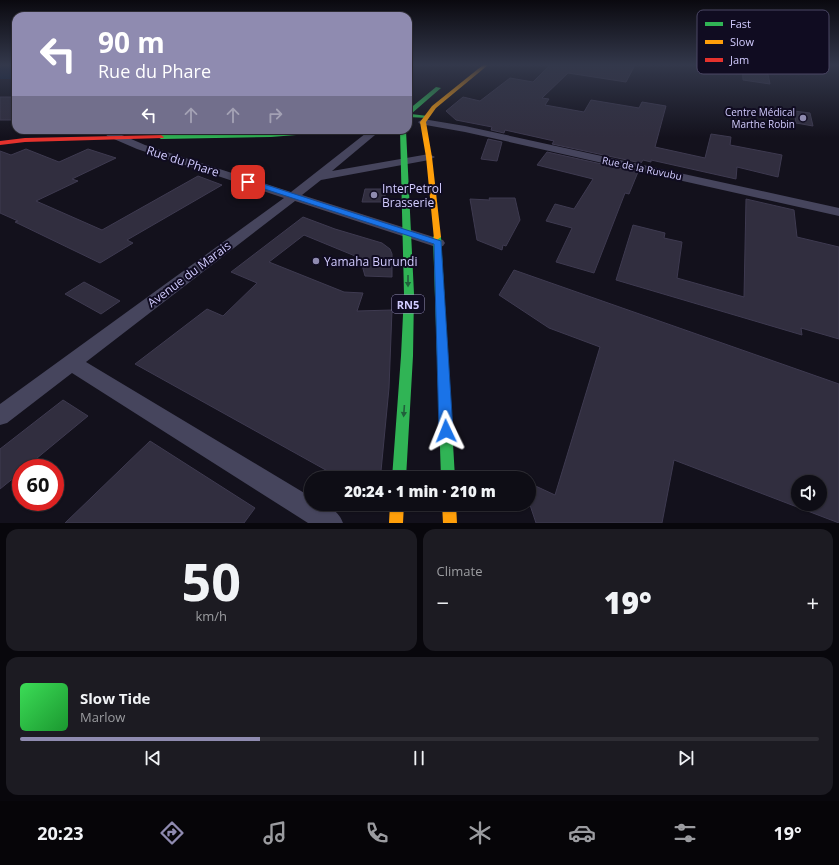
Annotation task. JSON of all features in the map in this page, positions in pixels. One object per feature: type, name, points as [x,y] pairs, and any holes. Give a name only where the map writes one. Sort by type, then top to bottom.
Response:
[{"type":"main road","points":[[412,111],[437,89]]},
{"type":"main road","points":[[412,122],[424,120],[434,108],[456,89]]},
{"type":"main road","points":[[412,116],[424,120]]},
{"type":"main road","name":"RN5","points":[[424,120],[438,243],[448,471]]},
{"type":"main road","points":[[0,143],[25,140],[158,134]]},
{"type":"main road","points":[[0,139],[27,135],[115,136],[283,134]]},
{"type":"main road","name":"RN5","points":[[400,471],[408,358],[408,233],[403,162],[403,134]]},
{"type":"main road","points":[[396,523],[397,511]]},
{"type":"main road","points":[[449,511],[450,523]]},
{"type":"street","name":"Rue de la Ruvubu","points":[[424,120],[839,212]]},
{"type":"street","name":"Avenue du Marais","points":[[0,416],[294,196],[371,134]]},
{"type":"street","name":"Rue du Phare","points":[[115,136],[173,158],[438,243]]},
{"type":"street","points":[[319,177],[429,157]]},
{"type":"street","points":[[71,363],[331,523]]},
{"type":"building","points":[[495,89],[551,89],[542,98],[549,99],[545,105],[584,112],[591,100],[639,108],[642,102],[666,106],[655,147],[705,158],[711,134],[731,137],[730,145],[782,155],[778,177],[737,167],[736,179],[651,160],[651,162],[643,160],[641,163],[552,144],[554,141],[505,130],[504,133],[491,130],[492,127],[456,120],[446,111],[463,97],[480,101]]},
{"type":"building","points":[[0,97],[12,97],[12,120],[0,120]]},
{"type":"building","name":"Centre Médical Marthe Robin","points":[[794,111],[810,113],[813,126],[796,123]]},
{"type":"building","points":[[488,139],[502,142],[497,161],[481,159]]},
{"type":"building","points":[[26,149],[59,162],[88,149],[116,158],[72,179],[78,181],[36,201],[102,230],[198,176],[222,185],[127,240],[133,243],[100,263],[15,222],[18,221],[0,213],[0,151],[11,155]]},
{"type":"building","points":[[547,152],[638,172],[629,194],[625,193],[594,273],[556,262],[572,228],[546,221],[555,204],[574,209],[593,179],[537,165]]},
{"type":"building","points":[[365,189],[386,189],[384,202],[362,202]]},
{"type":"building","points":[[489,198],[515,198],[520,220],[506,246],[503,245],[502,250],[477,240],[470,199],[490,200]]},
{"type":"building","points":[[746,199],[794,210],[797,237],[839,247],[839,339],[801,328],[802,335],[616,280],[633,225],[665,233],[664,238],[682,242],[677,278],[744,297]]},
{"type":"building","points":[[303,217],[335,229],[382,243],[390,249],[392,254],[392,277],[365,276],[360,258],[304,235],[269,262],[344,292],[363,293],[357,311],[392,310],[389,388],[381,471],[328,471],[135,364],[207,309],[223,316],[257,283],[231,272]]},
{"type":"building","points":[[514,270],[839,384],[839,523],[808,511],[827,511],[827,475],[791,475],[791,505],[674,460],[662,523],[536,523],[532,511],[536,511],[536,486],[555,495],[600,347],[549,328],[499,295]]},
{"type":"building","points":[[84,282],[120,301],[101,314],[65,294]]},
{"type":"building","points":[[63,400],[88,416],[36,459],[12,459],[12,479],[0,489],[0,449]]},
{"type":"building","points":[[150,441],[255,508],[244,523],[65,523]]},
{"type":"traffic: fast","points":[[412,110],[436,89]]},
{"type":"traffic: fast","points":[[412,115],[426,117]]},
{"type":"traffic: fast","points":[[161,137],[284,134]]},
{"type":"traffic: fast","points":[[399,471],[407,356],[409,294],[403,134]]},
{"type":"traffic: fast","points":[[437,237],[448,471]]},
{"type":"traffic: slow","points":[[437,237],[429,157],[423,122],[434,107],[456,89]]},
{"type":"traffic: slow","points":[[396,523],[397,511]]},
{"type":"traffic: slow","points":[[449,511],[450,523]]},
{"type":"traffic: jam","points":[[0,143],[25,140],[161,137]]},
{"type":"place","name":"Centre Médical Marthe Robin","points":[[803,118]]},
{"type":"place","name":"InterPetrol Brasserie","points":[[374,195]]},
{"type":"place","name":"Yamaha Burundi","points":[[316,261]]},
{"type":"route","points":[[248,182],[438,243],[446,431]]}]
